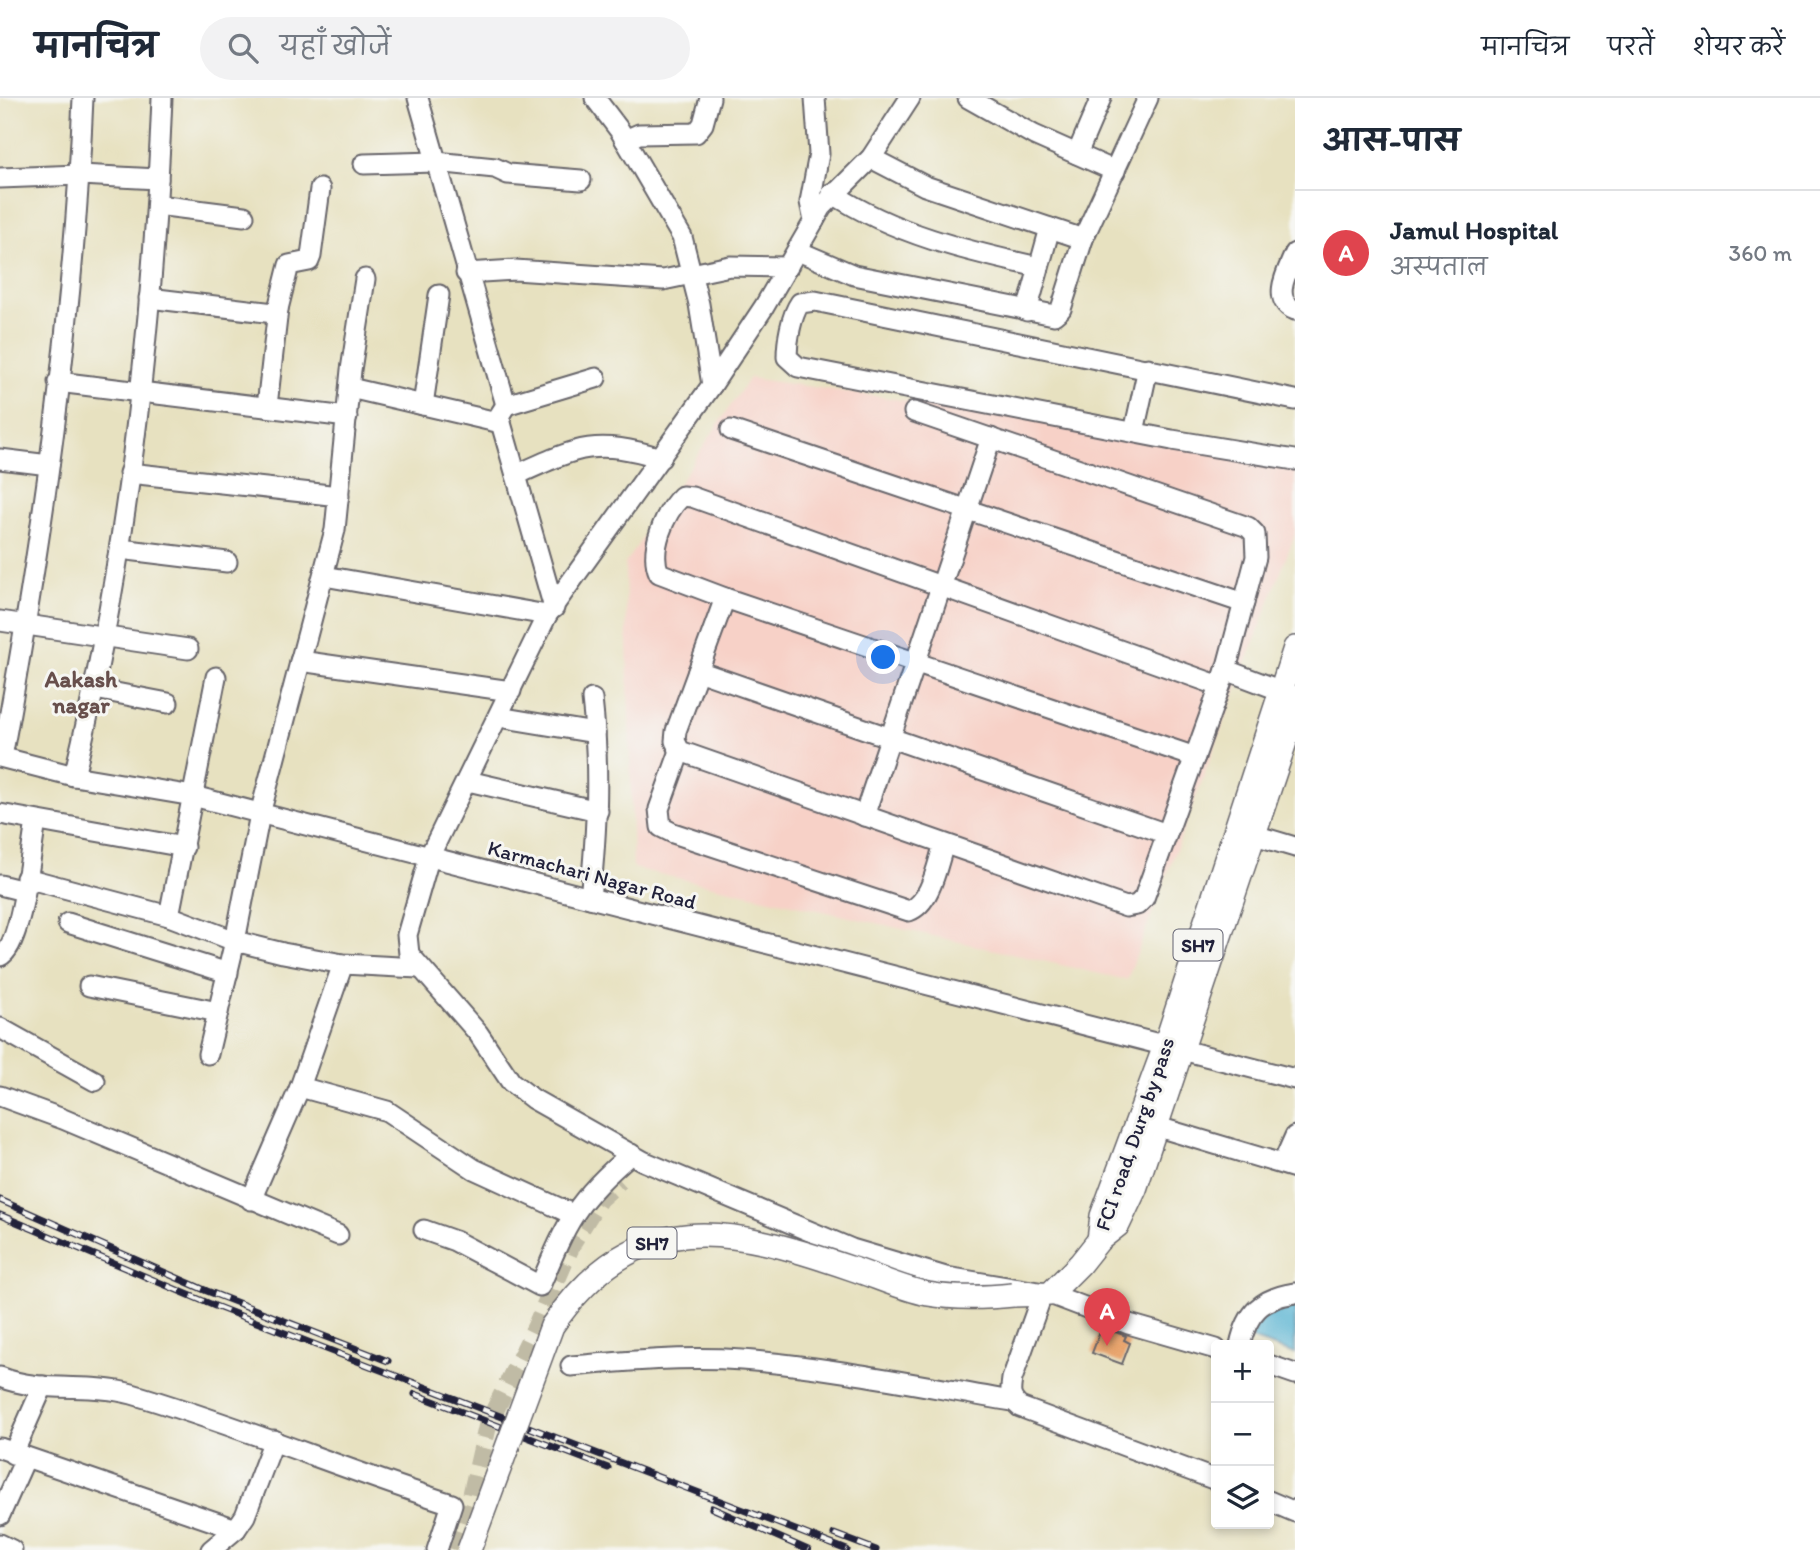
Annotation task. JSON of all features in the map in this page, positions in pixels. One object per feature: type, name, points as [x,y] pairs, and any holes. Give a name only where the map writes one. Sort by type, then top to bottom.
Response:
[{"type":"main road","name":"FCI road, Durg by pass","points":[[1099,1240],[1102,1216],[1173,1048],[1245,832],[1287,693],[1295,648]]},
{"type":"main road","name":"FCI road, Durg by pass","points":[[1245,832],[1295,712]]},
{"type":"main road","name":"FCI road, Durg by pass","points":[[1099,1240],[1118,1225],[1135,1189],[1157,1127],[1173,1048]]},
{"type":"main road","name":"SH7","points":[[469,1550],[552,1326],[573,1295],[601,1269],[628,1253],[685,1234],[731,1234],[786,1246],[927,1294],[978,1299],[1046,1294],[1080,1265],[1099,1240]]},
{"type":"street","points":[[1,757],[26,625],[49,465],[80,175],[83,98]]},
{"type":"street","points":[[74,776],[95,689],[120,549],[158,205],[162,98]]},
{"type":"street","points":[[418,98],[503,414],[550,611]]},
{"type":"street","points":[[595,98],[625,140],[682,237],[693,275],[712,386]]},
{"type":"street","points":[[625,140],[639,134],[696,133],[703,124],[710,98]]},
{"type":"street","points":[[814,222],[810,202],[817,171],[815,98]]},
{"type":"street","points":[[910,98],[871,158],[836,190],[712,386],[550,611],[430,855],[407,935],[408,954],[478,1033],[511,1082],[533,1099],[637,1157],[852,1249],[946,1277],[1046,1294],[1129,1325],[1211,1348]]},
{"type":"street","points":[[968,98],[994,114],[1115,171]]},
{"type":"street","points":[[1077,154],[1101,98]]},
{"type":"street","points":[[466,273],[515,270],[663,280],[793,259],[854,275],[1049,316],[1059,313],[1083,239],[1148,98]]},
{"type":"street","points":[[871,158],[925,186],[1083,239]]},
{"type":"street","points":[[364,164],[436,162],[488,166],[508,174],[581,180]]},
{"type":"street","points":[[817,171],[867,214],[919,236],[1038,267]]},
{"type":"street","points":[[0,178],[80,175],[159,179]]},
{"type":"street","points":[[267,407],[278,309],[289,265],[309,261],[311,256],[320,189]]},
{"type":"street","points":[[158,205],[244,216]]},
{"type":"street","points":[[1027,311],[1050,229]]},
{"type":"street","points":[[1295,253],[1282,291],[1284,301],[1295,310]]},
{"type":"street","points":[[208,1054],[235,941],[260,814],[324,576],[339,496],[365,279]]},
{"type":"street","points":[[423,405],[439,295]]},
{"type":"street","points":[[149,298],[267,313],[278,309]]},
{"type":"street","points":[[1295,400],[815,301],[800,303],[796,309],[787,357],[798,367],[1295,460]]},
{"type":"street","points":[[1134,432],[1148,368]]},
{"type":"street","points":[[350,388],[423,405],[503,414],[596,378]]},
{"type":"street","points":[[58,382],[347,417]]},
{"type":"street","points":[[680,751],[1126,907],[1137,905],[1144,898],[1223,678],[1258,544],[1255,534],[1248,527],[914,412]]},
{"type":"street","points":[[731,430],[1244,603]]},
{"type":"street","points":[[864,816],[991,438]]},
{"type":"street","points":[[516,475],[587,447],[628,448],[662,458]]},
{"type":"street","points":[[0,459],[49,465]]},
{"type":"street","points":[[129,473],[339,496]]},
{"type":"street","points":[[1195,757],[725,598],[659,573],[654,551],[672,505],[682,496],[702,501],[942,587],[1223,678],[1287,693]]},
{"type":"street","points":[[120,549],[228,562]]},
{"type":"street","points":[[324,576],[550,611]]},
{"type":"street","points":[[725,598],[676,732],[680,751],[659,809],[661,827],[673,834],[909,911],[918,908],[924,898],[944,844]]},
{"type":"street","points":[[0,621],[188,649]]},
{"type":"street","points":[[300,661],[511,691]]},
{"type":"street","points":[[698,671],[1167,834]]},
{"type":"street","points":[[169,916],[216,677]]},
{"type":"street","points":[[95,689],[168,703]]},
{"type":"street","points":[[590,898],[598,811],[596,733],[592,699]]},
{"type":"street","points":[[499,718],[596,733]]},
{"type":"street","name":"Karmachari Nagar Road","points":[[1,757],[74,776],[193,796],[1295,1079]]},
{"type":"street","points":[[468,781],[598,811]]},
{"type":"street","points":[[0,814],[184,847]]},
{"type":"street","points":[[0,956],[12,948],[36,822]]},
{"type":"street","points":[[1245,832],[1295,847]]},
{"type":"street","points":[[0,886],[25,884],[169,916],[235,941],[343,964],[418,968]]},
{"type":"street","points":[[68,923],[228,973]]},
{"type":"street","points":[[251,1199],[300,1087],[343,964]]},
{"type":"street","points":[[89,986],[218,1012]]},
{"type":"street","points":[[0,1028],[95,1081]]},
{"type":"street","points":[[300,1087],[387,1111],[474,1169],[572,1214]]},
{"type":"street","points":[[0,1096],[63,1119],[338,1235]]},
{"type":"street","points":[[1157,1127],[1289,1166],[1295,1136]]},
{"type":"street","points":[[620,1180],[637,1157]]},
{"type":"street","points":[[424,1230],[455,1241],[540,1286],[572,1214],[595,1185],[637,1157]]},
{"type":"street","points":[[1242,1340],[1252,1312],[1284,1295],[1295,1293]]},
{"type":"street","points":[[1012,1401],[1009,1393],[1012,1379],[1046,1294]]},
{"type":"street","points":[[570,1366],[654,1359],[741,1360],[843,1372],[1012,1401],[1020,1407],[1211,1478]]},
{"type":"street","points":[[1274,1367],[1295,1374]]},
{"type":"street","points":[[0,1377],[43,1386],[106,1388],[274,1440],[452,1504],[437,1550]]},
{"type":"street","points":[[0,1513],[12,1453],[43,1386]]},
{"type":"street","points":[[211,1550],[236,1529],[252,1501],[274,1440]]},
{"type":"street","points":[[12,1453],[236,1529]]},
{"type":"street","points":[[1274,1503],[1295,1512]]},
{"type":"street","points":[[0,1544],[12,1550]]},
{"type":"shaded area","points":[[749,378],[1295,456],[1295,534],[1127,980],[633,868],[625,564]]},
{"type":"water","points":[[1295,1302],[1295,1354],[1274,1347],[1274,1340],[1251,1339],[1262,1315]]},
{"type":"building","points":[[1102,1327],[1126,1336],[1124,1340],[1130,1343],[1122,1364],[1092,1353]]},
{"type":"tunnel","points":[[455,1550],[470,1503],[488,1424],[536,1327],[573,1241],[599,1199],[620,1180]]},
{"type":"railway","points":[[0,1200],[207,1291],[388,1361]]},
{"type":"railway","points":[[0,1215],[215,1306],[847,1550]]},
{"type":"railway","points":[[415,1394],[608,1468]]},
{"type":"railway","points":[[712,1508],[808,1550]]},
{"type":"railway","points":[[834,1534],[876,1550]]},
{"type":"place","name":"Jamul Hospital","points":[[1107,1346]]},
{"type":"district","name":"Aakash nagar","points":[[81,692]]}]
